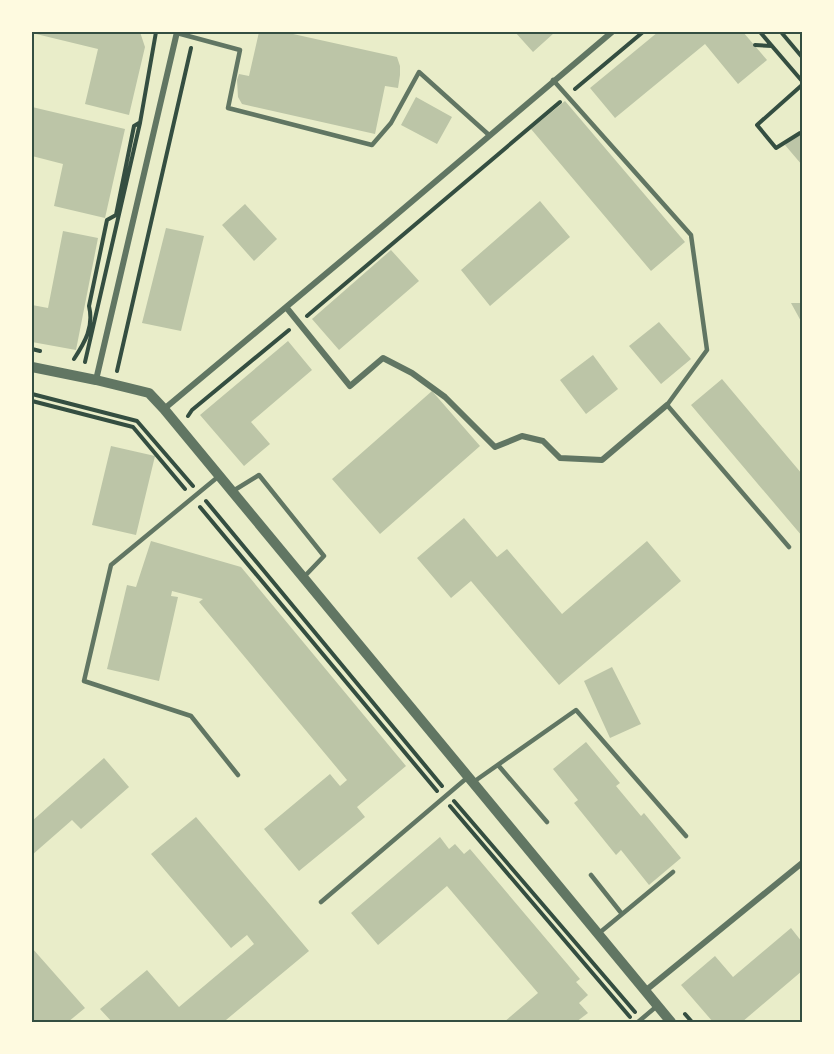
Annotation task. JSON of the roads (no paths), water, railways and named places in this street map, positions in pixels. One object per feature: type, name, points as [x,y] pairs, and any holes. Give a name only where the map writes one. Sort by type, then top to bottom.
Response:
[{"type":"street","points":[[96,380],[177,32]]},
{"type":"street","points":[[164,409],[607,33]]},
{"type":"street","points":[[285,307],[350,386],[383,358],[412,373],[445,397],[495,447],[522,436],[543,441],[560,458],[602,460],[667,405]]},
{"type":"street","points":[[32,367],[149,393],[671,1023]]},
{"type":"street","points":[[645,991],[802,863]]},
{"type":"lane","points":[[177,32],[240,50],[228,108],[372,145],[391,123],[419,72],[489,135]]},
{"type":"lane","points":[[553,80],[691,235],[706,350],[667,405],[789,547]]},
{"type":"lane","points":[[231,492],[259,475],[324,556],[303,578]]},
{"type":"lane","points":[[219,476],[111,565],[84,681],[191,716],[238,776]]},
{"type":"lane","points":[[321,902],[448,793],[498,765],[576,711],[686,836]]},
{"type":"lane","points":[[498,765],[547,822]]},
{"type":"lane","points":[[598,934],[673,872]]},
{"type":"lane","points":[[591,875],[622,914]]},
{"type":"lane","points":[[638,1021],[657,1006]]}]
